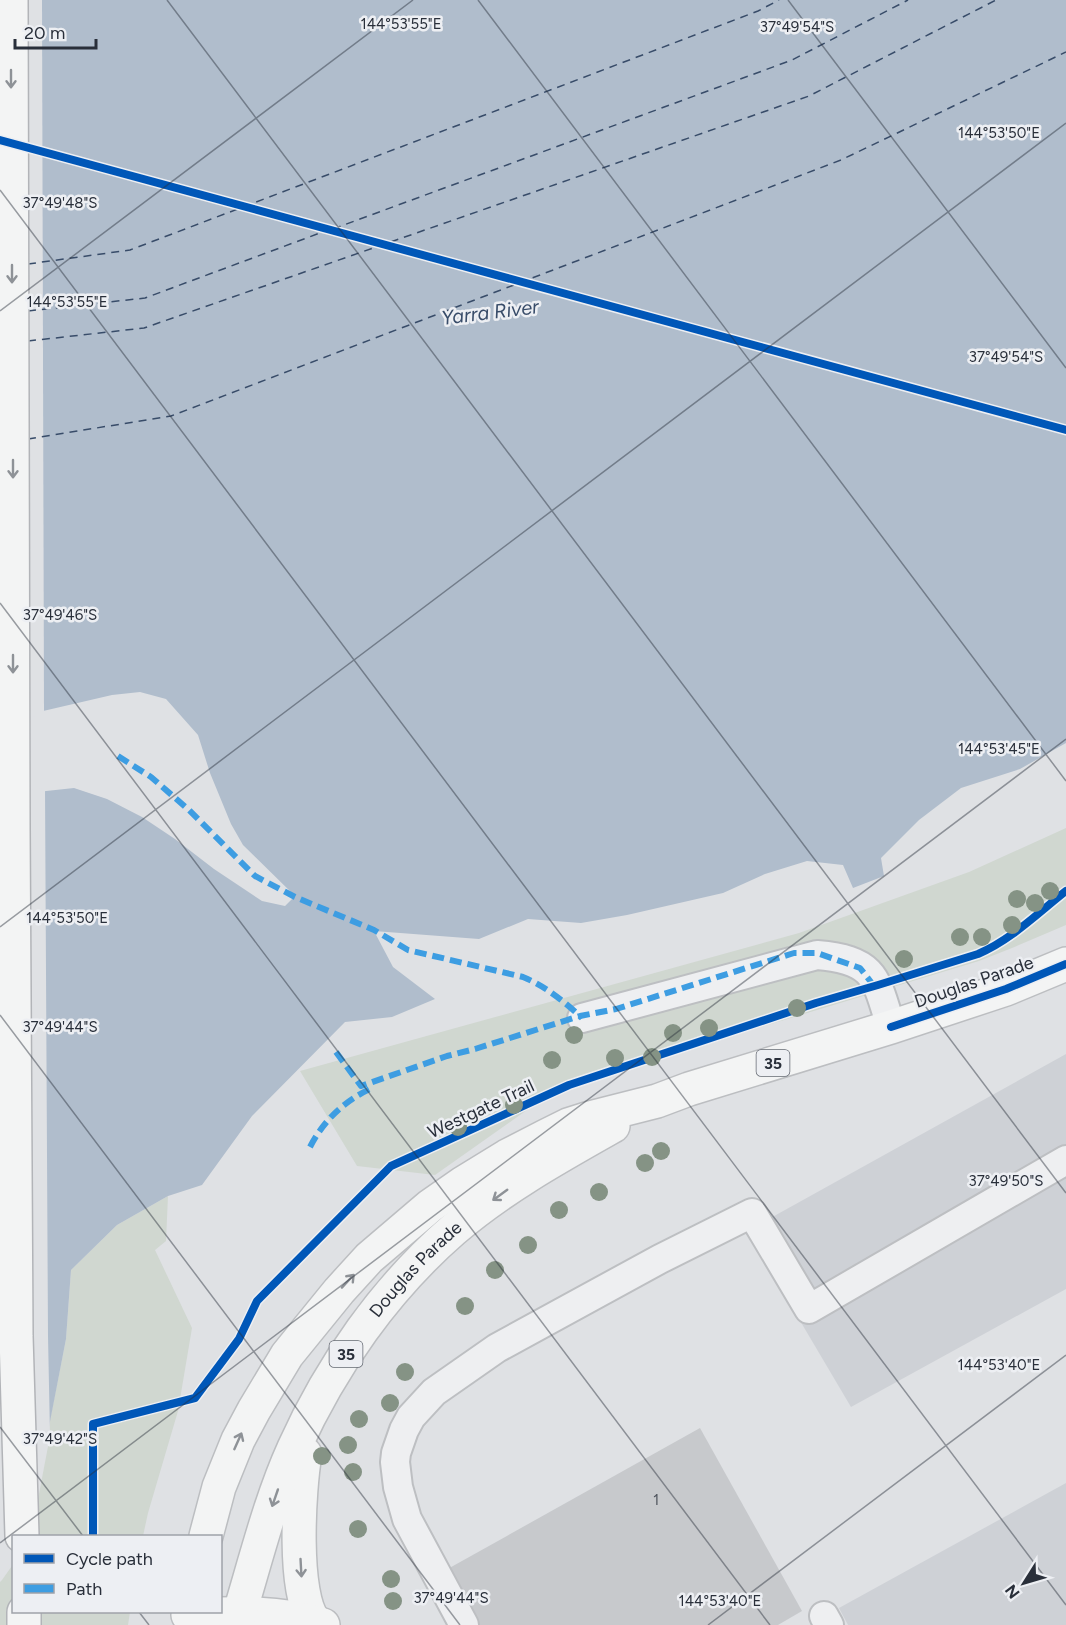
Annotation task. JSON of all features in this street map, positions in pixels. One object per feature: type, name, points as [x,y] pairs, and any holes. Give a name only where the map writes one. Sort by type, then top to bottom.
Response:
[{"type":"main road","points":[[11,0],[16,1324],[22,1535]]},
{"type":"main road","name":"Douglas Parade","points":[[206,1535],[219,1488],[238,1440],[287,1355],[369,1258],[430,1206],[463,1183],[507,1156],[568,1125],[657,1101],[891,1027],[1006,989],[1066,964]]},
{"type":"main road","name":"Douglas Parade","points":[[238,1619],[275,1498],[294,1448],[349,1349],[391,1294],[414,1268],[454,1230],[513,1185],[657,1101]]},
{"type":"main road","points":[[319,1624],[308,1613],[303,1594],[300,1567],[299,1503],[305,1453],[316,1410],[326,1387]]},
{"type":"main road","points":[[192,1619],[302,1619],[319,1624]]},
{"type":"lane","points":[[582,1018],[817,955],[847,960],[864,967],[878,985],[891,1027]]},
{"type":"lane","points":[[464,1625],[407,1519],[396,1474],[396,1453],[404,1430],[411,1417],[434,1392],[496,1348],[660,1259],[752,1213],[809,1310],[1066,1160]]},
{"type":"shaded area","points":[[1066,828],[1066,925],[979,961],[569,1085],[534,1105],[435,1175],[357,1166],[300,1071],[799,933],[969,872]]},
{"type":"shaded area","points":[[1066,1054],[1066,1289],[851,1407],[747,1231]]},
{"type":"shaded area","points":[[168,1196],[166,1241],[155,1250],[192,1328],[178,1411],[143,1535],[27,1535],[66,1339],[71,1270],[117,1225]]},
{"type":"shaded area","points":[[1066,1483],[1066,1625],[848,1625],[839,1608]]},
{"type":"shaded area","points":[[12,1557],[12,1613],[130,1613],[128,1625],[0,1625],[0,1575]]},
{"type":"water","name":"Yarra River","points":[[0,0],[1066,0],[1066,743],[1020,769],[961,788],[919,820],[881,858],[884,876],[853,888],[843,865],[807,861],[765,874],[723,893],[581,923],[528,919],[479,939],[374,931],[393,967],[435,999],[392,1017],[345,1022],[252,1116],[202,1185],[168,1196],[117,1225],[71,1270],[66,1339],[28,1535],[0,796],[74,788],[107,799],[142,817],[262,901],[285,906],[295,896],[243,845],[231,824],[210,773],[198,735],[166,699],[140,692],[112,695],[0,721]]},
{"type":"pier","points":[[0,0],[42,0],[44,714],[0,724]]},
{"type":"pier","points":[[45,788],[50,1436],[31,1535],[12,1535],[12,1566],[0,1582],[0,793]]},
{"type":"building","points":[[700,1428],[802,1611],[778,1625],[474,1625],[444,1571]]},
{"type":"ferry route","points":[[28,264],[130,250],[758,11],[779,0]]},
{"type":"ferry route","points":[[333,229],[792,60],[908,0]]},
{"type":"ferry route","points":[[28,341],[144,328],[809,96],[996,0]]},
{"type":"ferry route","points":[[28,439],[171,416],[841,160],[1066,52]]},
{"type":"ferry route","points":[[27,147],[520,281]]},
{"type":"ferry route","points":[[28,311],[145,298],[328,230]]},
{"type":"ferry route","points":[[525,282],[1066,430]]},
{"type":"marked path","points":[[118,756],[151,777],[189,810],[255,876],[295,897],[374,930],[408,950],[523,977],[554,995],[582,1018]]},
{"type":"marked path","points":[[336,1052],[361,1086],[447,1056],[580,1016],[616,1009],[794,953],[817,953],[860,968],[874,986]]},
{"type":"marked path","points":[[310,1147],[336,1112],[352,1099],[372,1088]]},
{"type":"cycle path","points":[[0,140],[1066,430]]},
{"type":"cycle path","name":"Westgate Trail","points":[[93,1535],[93,1424],[195,1398],[239,1339],[257,1301],[391,1166],[569,1085],[816,1003],[978,954],[1013,934],[1066,891]]},
{"type":"cycle path","points":[[891,1027],[1006,989],[1066,964]]}]
